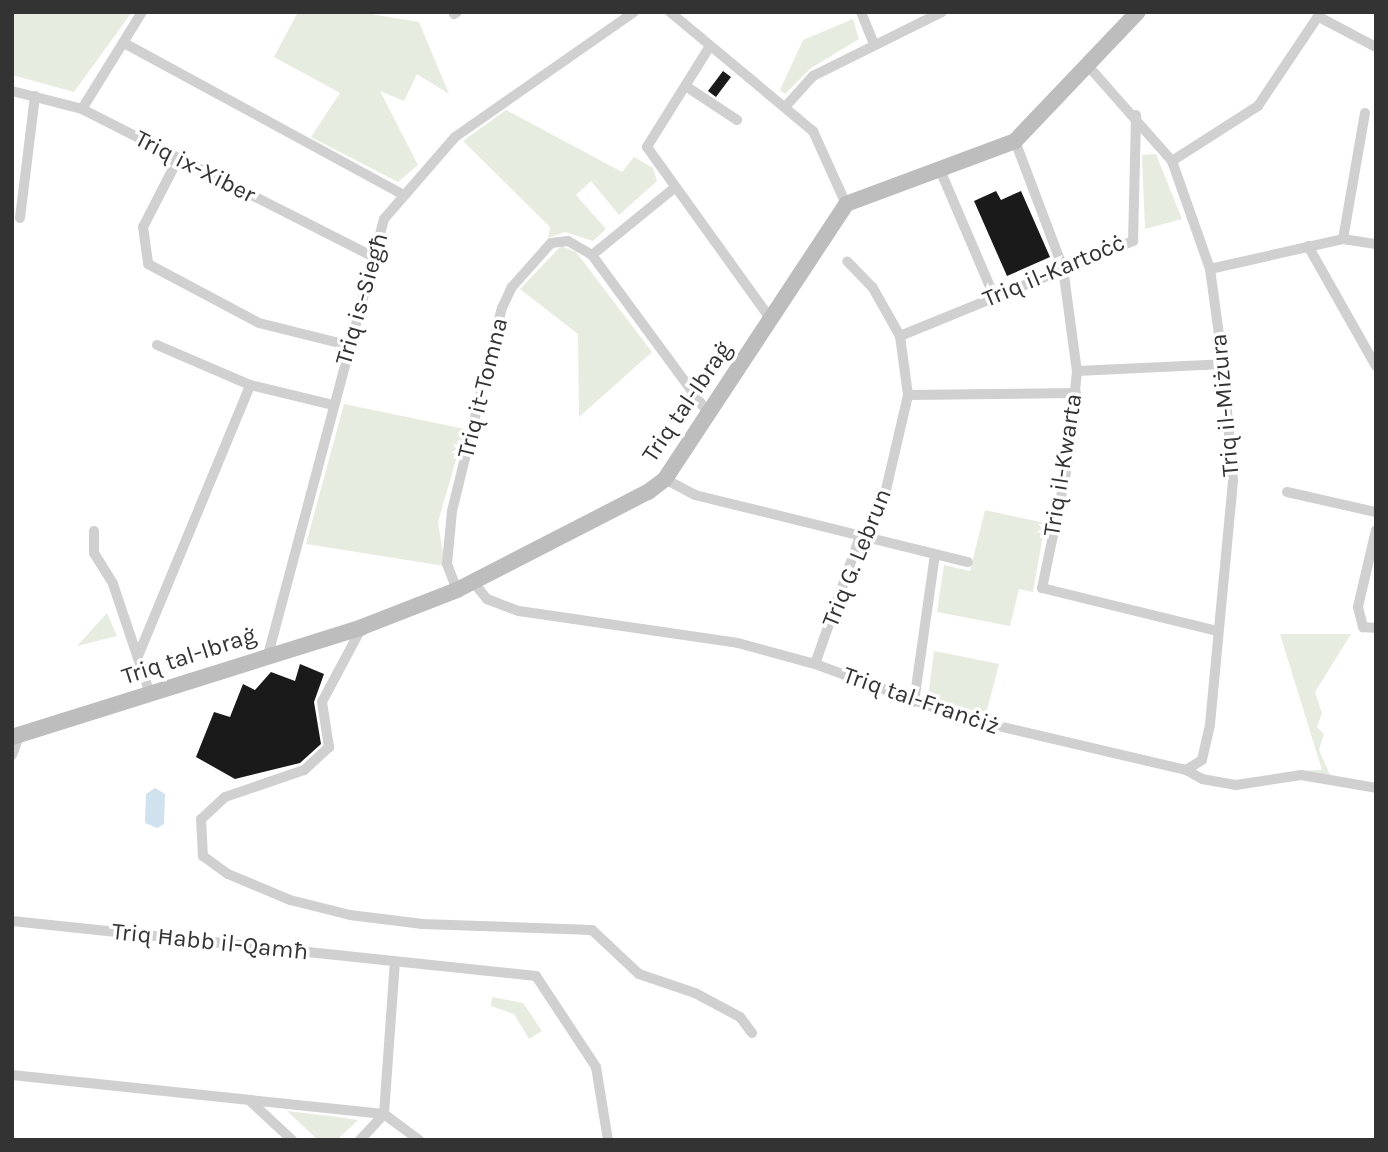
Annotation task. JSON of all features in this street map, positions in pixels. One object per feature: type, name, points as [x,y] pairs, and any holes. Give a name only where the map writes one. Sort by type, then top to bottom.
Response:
[{"type":"main road","points":[[846,204],[1015,141],[1090,68],[1138,12]]},
{"type":"main road","name":"Triq tal-Ibraġ","points":[[16,735],[149,691],[362,627],[457,590],[665,479],[846,204]]},
{"type":"street","points":[[82,109],[142,12]]},
{"type":"street","name":"Triq is-Siegħ","points":[[268,655],[347,345],[384,219],[402,194],[454,137],[634,12]]},
{"type":"street","points":[[670,12],[813,131],[846,204]]},
{"type":"street","points":[[861,12],[874,44]]},
{"type":"street","points":[[785,107],[813,76],[939,13]]},
{"type":"street","points":[[1172,161],[1258,106],[1320,14],[1376,47]]},
{"type":"street","points":[[124,43],[402,194]]},
{"type":"street","points":[[710,46],[648,147],[673,189],[770,318]]},
{"type":"street","name":"Triq il-Miżura","points":[[1090,68],[1136,115],[1172,161],[1210,268],[1223,364],[1233,481],[1210,725],[1202,760],[1186,770]]},
{"type":"street","points":[[687,87],[737,120]]},
{"type":"street","name":"Triq ix-Xiber","points":[[12,92],[82,109],[372,256]]},
{"type":"street","points":[[20,218],[35,96]]},
{"type":"street","points":[[1343,239],[1365,113]]},
{"type":"street","name":"Triq il-Kartoċċ","points":[[900,336],[1133,241],[1136,115]]},
{"type":"street","name":"Triq il-Kwarta","points":[[1015,141],[1063,268],[1077,371],[1076,393],[1042,588],[1217,631]]},
{"type":"street","points":[[178,159],[143,228],[148,264],[259,323],[347,345]]},
{"type":"street","points":[[940,170],[994,296]]},
{"type":"street","points":[[673,189],[592,255],[708,413]]},
{"type":"street","points":[[1210,268],[1343,239],[1376,244]]},
{"type":"street","name":"Triq it-Tomna","points":[[457,590],[447,564],[452,511],[502,308],[512,287],[551,243],[568,241],[592,255]]},
{"type":"street","points":[[1308,246],[1376,366]]},
{"type":"street","name":"Triq G. Lebrun","points":[[815,664],[859,539],[881,506],[908,394],[900,336],[873,288],[847,261]]},
{"type":"street","points":[[157,345],[250,385],[333,405]]},
{"type":"street","points":[[1077,371],[1223,364]]},
{"type":"street","points":[[138,656],[250,385]]},
{"type":"street","points":[[908,394],[1076,393]]},
{"type":"street","points":[[665,479],[695,495],[859,539],[968,562]]},
{"type":"street","points":[[1287,492],[1376,512]]},
{"type":"street","points":[[1376,530],[1358,607],[1363,627],[1376,628]]},
{"type":"street","points":[[94,531],[94,553],[113,584],[149,691]]},
{"type":"street","points":[[914,702],[935,554]]},
{"type":"street","name":"Triq tal-Franċiż","points":[[474,583],[487,599],[519,611],[738,643],[815,664],[914,702],[1236,785],[1301,775],[1376,788]]},
{"type":"street","points":[[362,627],[322,702],[329,747],[304,770],[225,796],[201,819],[203,856],[228,874],[290,900],[350,915],[422,925],[592,930],[639,974],[695,993],[740,1017],[752,1032]]},
{"type":"street","points":[[12,755],[16,735]]},
{"type":"street","name":"Triq Ħabb il-Qamħ","points":[[12,921],[536,976],[596,1067],[608,1140]]},
{"type":"street","name":"Triq Ħabb il-Qamħ","points":[[12,927],[26,923]]},
{"type":"street","points":[[360,1140],[384,1114],[395,961]]},
{"type":"street","points":[[12,1074],[384,1114],[419,1140]]},
{"type":"street","points":[[249,1100],[292,1140]]},
{"type":"shaded area","points":[[12,12],[132,12],[74,92],[12,75]]},
{"type":"shaded area","points":[[298,12],[359,12],[419,22],[449,94],[417,74],[404,101],[380,91],[418,165],[398,182],[311,137],[340,93],[274,57]]},
{"type":"shaded area","points":[[853,19],[859,39],[811,68],[785,94],[780,90],[803,40]]},
{"type":"shaded area","points":[[506,110],[622,172],[634,157],[653,168],[657,181],[619,215],[591,181],[576,195],[606,229],[593,241],[565,232],[548,238],[550,227],[463,141]]},
{"type":"shaded area","points":[[1156,154],[1182,219],[1145,229],[1142,155]]},
{"type":"shaded area","points":[[561,246],[576,252],[652,352],[579,417],[578,334],[520,289]]},
{"type":"shaded area","points":[[344,404],[465,429],[438,522],[445,566],[306,544]]},
{"type":"shaded area","points":[[985,510],[1045,523],[1033,592],[1019,589],[1010,626],[937,612],[944,565],[970,571]]},
{"type":"shaded area","points":[[107,613],[117,636],[77,646]]},
{"type":"shaded area","points":[[1280,634],[1351,634],[1315,692],[1322,713],[1317,727],[1324,734],[1319,750],[1330,775],[1301,771],[1322,770]]},
{"type":"shaded area","points":[[934,651],[999,664],[986,714],[928,698]]},
{"type":"shaded area","points":[[492,997],[523,1003],[542,1031],[529,1039],[514,1014],[491,1006]]},
{"type":"shaded area","points":[[287,1111],[358,1120],[337,1140],[318,1140]]},
{"type":"water","points":[[155,788],[165,794],[164,824],[157,828],[145,823],[146,794]]},
{"type":"building","points":[[723,71],[731,77],[716,97],[708,91]]},
{"type":"building","points":[[996,191],[1001,200],[1021,191],[1050,257],[1007,276],[974,201]]},
{"type":"building","points":[[300,664],[324,674],[314,702],[321,744],[300,763],[235,779],[196,757],[214,712],[230,717],[243,684],[255,690],[271,672],[295,681]]}]
